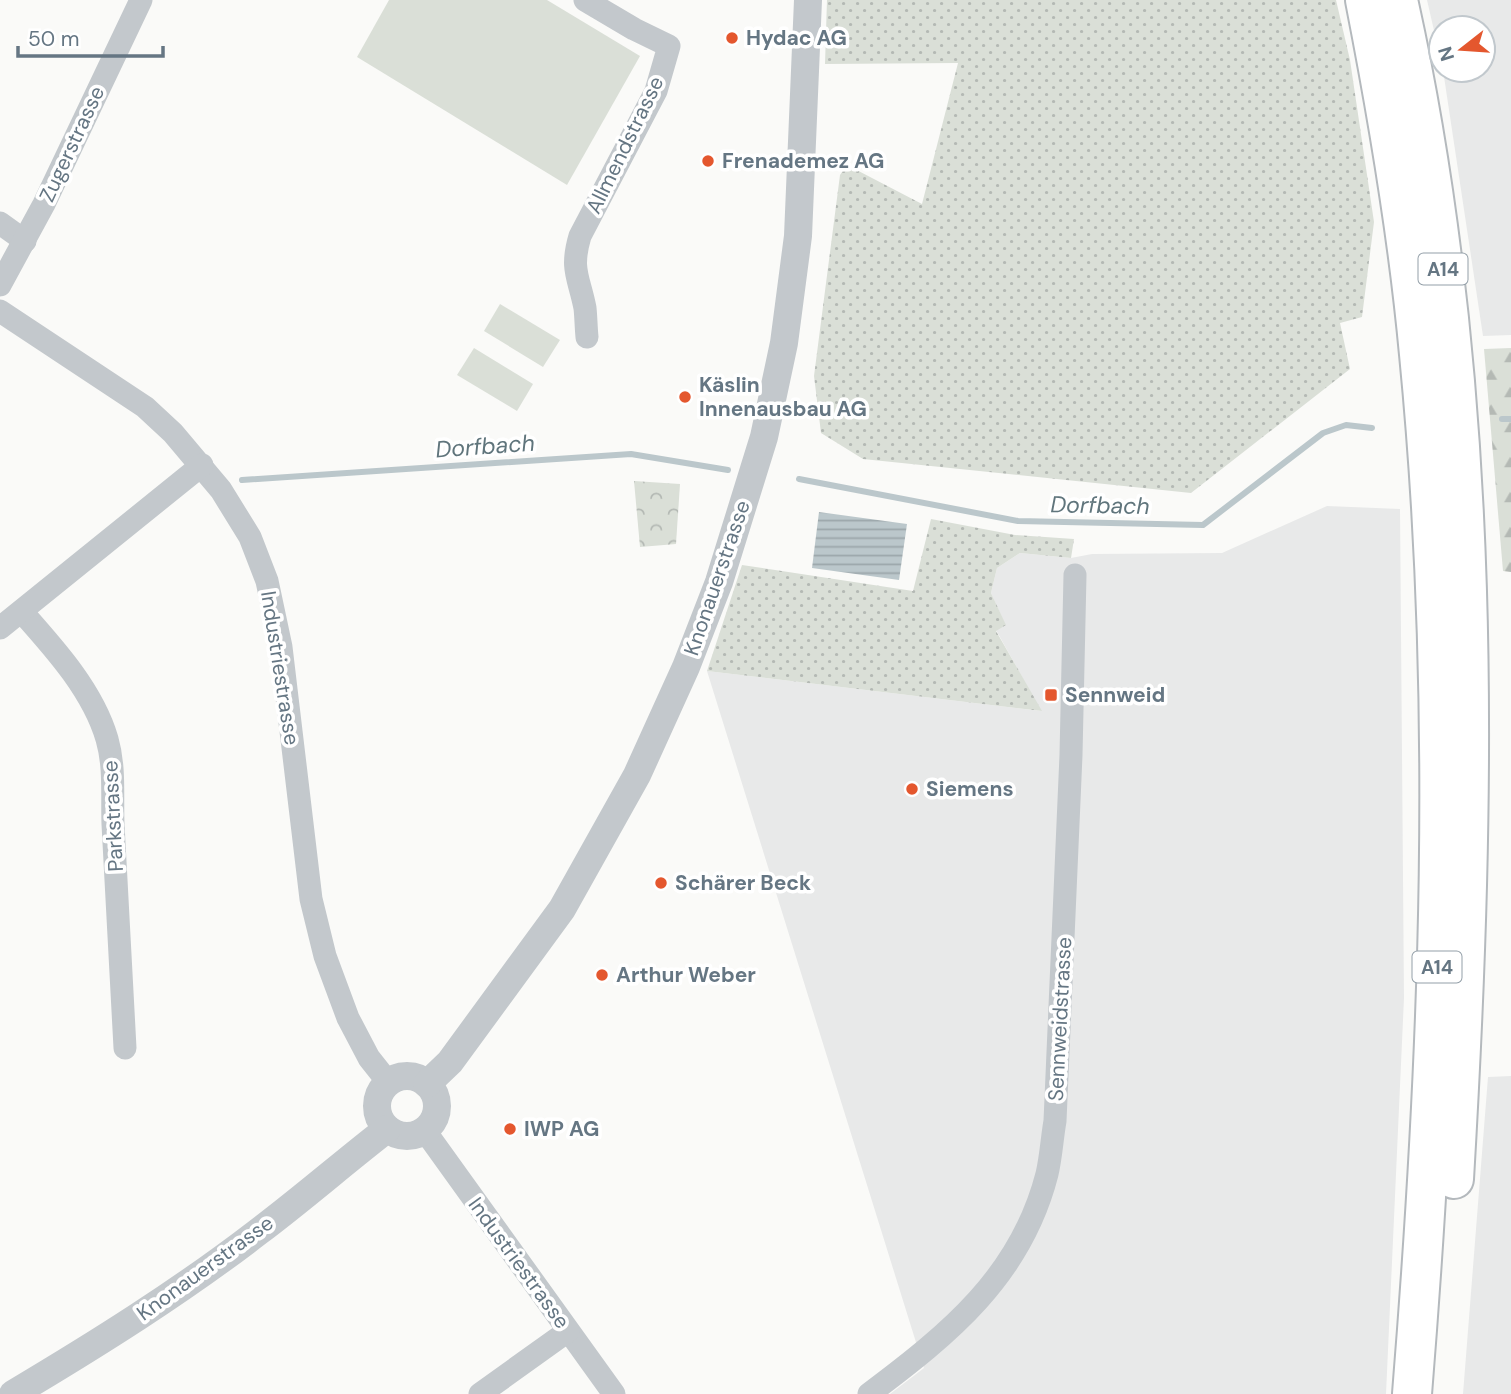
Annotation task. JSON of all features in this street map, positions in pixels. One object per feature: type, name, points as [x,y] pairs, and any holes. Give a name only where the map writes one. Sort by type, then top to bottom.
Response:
[{"type":"highway","name":"A14","points":[[1365,0],[1390,134],[1417,331],[1434,540],[1438,667],[1438,939],[1424,1237],[1412,1394]]},
{"type":"highway","name":"A14","points":[[1398,0],[1444,278],[1461,462],[1468,604],[1468,894],[1458,1110],[1439,1394]]},
{"type":"street","name":"Zugerstrasse","points":[[0,285],[25,241],[141,0]]},
{"type":"street","name":"Allmendstrasse","points":[[585,0],[669,46],[656,91],[580,236],[574,271],[585,308],[587,337]]},
{"type":"street","name":"Knonauerstrasse","points":[[427,1084],[450,1062],[562,909],[636,775],[686,667],[719,582],[764,437],[784,343],[798,236],[808,0]]},
{"type":"street","points":[[0,223],[25,241]]},
{"type":"street","name":"Industriestrasse","points":[[0,312],[145,407],[202,464],[250,537],[267,580],[284,670],[311,900],[325,956],[348,1018],[369,1058],[388,1083]]},
{"type":"street","points":[[0,628],[202,464]]},
{"type":"street","name":"Sennweidstrasse","points":[[869,1394],[937,1340],[977,1303],[1009,1262],[1033,1215],[1047,1173],[1055,1121],[1071,755],[1075,575]]},
{"type":"street","name":"Parkstrasse","points":[[22,612],[59,653],[88,695],[107,737],[113,765],[113,822],[125,1048]]},
{"type":"street","points":[[406,1076],[415,1077],[427,1084],[438,1105],[436,1115],[425,1131],[407,1137],[398,1136],[387,1129],[378,1116],[377,1098],[388,1083],[406,1076]]},
{"type":"street","name":"Knonauerstrasse","points":[[13,1394],[182,1288],[259,1232],[387,1129]]},
{"type":"street","name":"Industriestrasse","points":[[425,1131],[614,1394]]},
{"type":"street","points":[[480,1394],[568,1331]]},
{"type":"shaded area","points":[[1427,0],[1511,0],[1511,335],[1483,336],[1445,84],[1497,84],[1497,14],[1430,14]]},
{"type":"shaded area","points":[[1327,506],[1400,509],[1404,998],[1386,1394],[890,1394],[924,1368],[707,671],[1041,711],[996,630],[1005,624],[991,593],[997,568],[1020,553],[1071,558],[1092,554],[1222,553]]},
{"type":"shaded area","points":[[819,512],[907,524],[899,580],[812,568]]},
{"type":"shaded area","points":[[1511,1076],[1511,1394],[1463,1394],[1488,1077]]},
{"type":"green space","points":[[389,0],[547,0],[640,56],[567,185],[357,57]]},
{"type":"green space","points":[[827,0],[1336,0],[1350,60],[1374,222],[1362,317],[1340,323],[1350,369],[1191,493],[863,459],[821,433],[814,376],[840,175],[847,165],[922,204],[958,63],[825,64]]},
{"type":"green space","points":[[500,304],[560,340],[543,367],[484,331]]},
{"type":"green space","points":[[474,348],[533,384],[517,411],[457,375]]},
{"type":"green space","points":[[1511,348],[1511,572],[1503,571],[1484,349]]},
{"type":"green space","points":[[634,481],[680,484],[676,544],[640,547]]},
{"type":"green space","points":[[931,519],[1015,535],[1074,539],[1071,558],[1020,553],[997,568],[991,593],[1006,625],[996,631],[1042,711],[707,671],[742,565],[913,591]]},
{"type":"waterway","name":"Dorfbach","points":[[1502,419],[1511,419]]},
{"type":"waterway","name":"Dorfbach","points":[[799,479],[1018,521],[1203,525],[1323,433],[1346,425],[1372,428]]},
{"type":"waterway","name":"Dorfbach","points":[[242,480],[631,454],[728,470]]},
{"type":"place","name":"Hydac AG","points":[[732,38]]},
{"type":"place","name":"Frenademez AG","points":[[708,161]]},
{"type":"place","name":"Käslin Innenausbau AG","points":[[685,397]]},
{"type":"place","name":"Sennweid","points":[[1051,695]]},
{"type":"place","name":"Siemens","points":[[912,789]]},
{"type":"place","name":"Schärer Beck","points":[[661,883]]},
{"type":"place","name":"Arthur Weber","points":[[602,975]]},
{"type":"place","name":"IWP AG","points":[[510,1129]]}]
